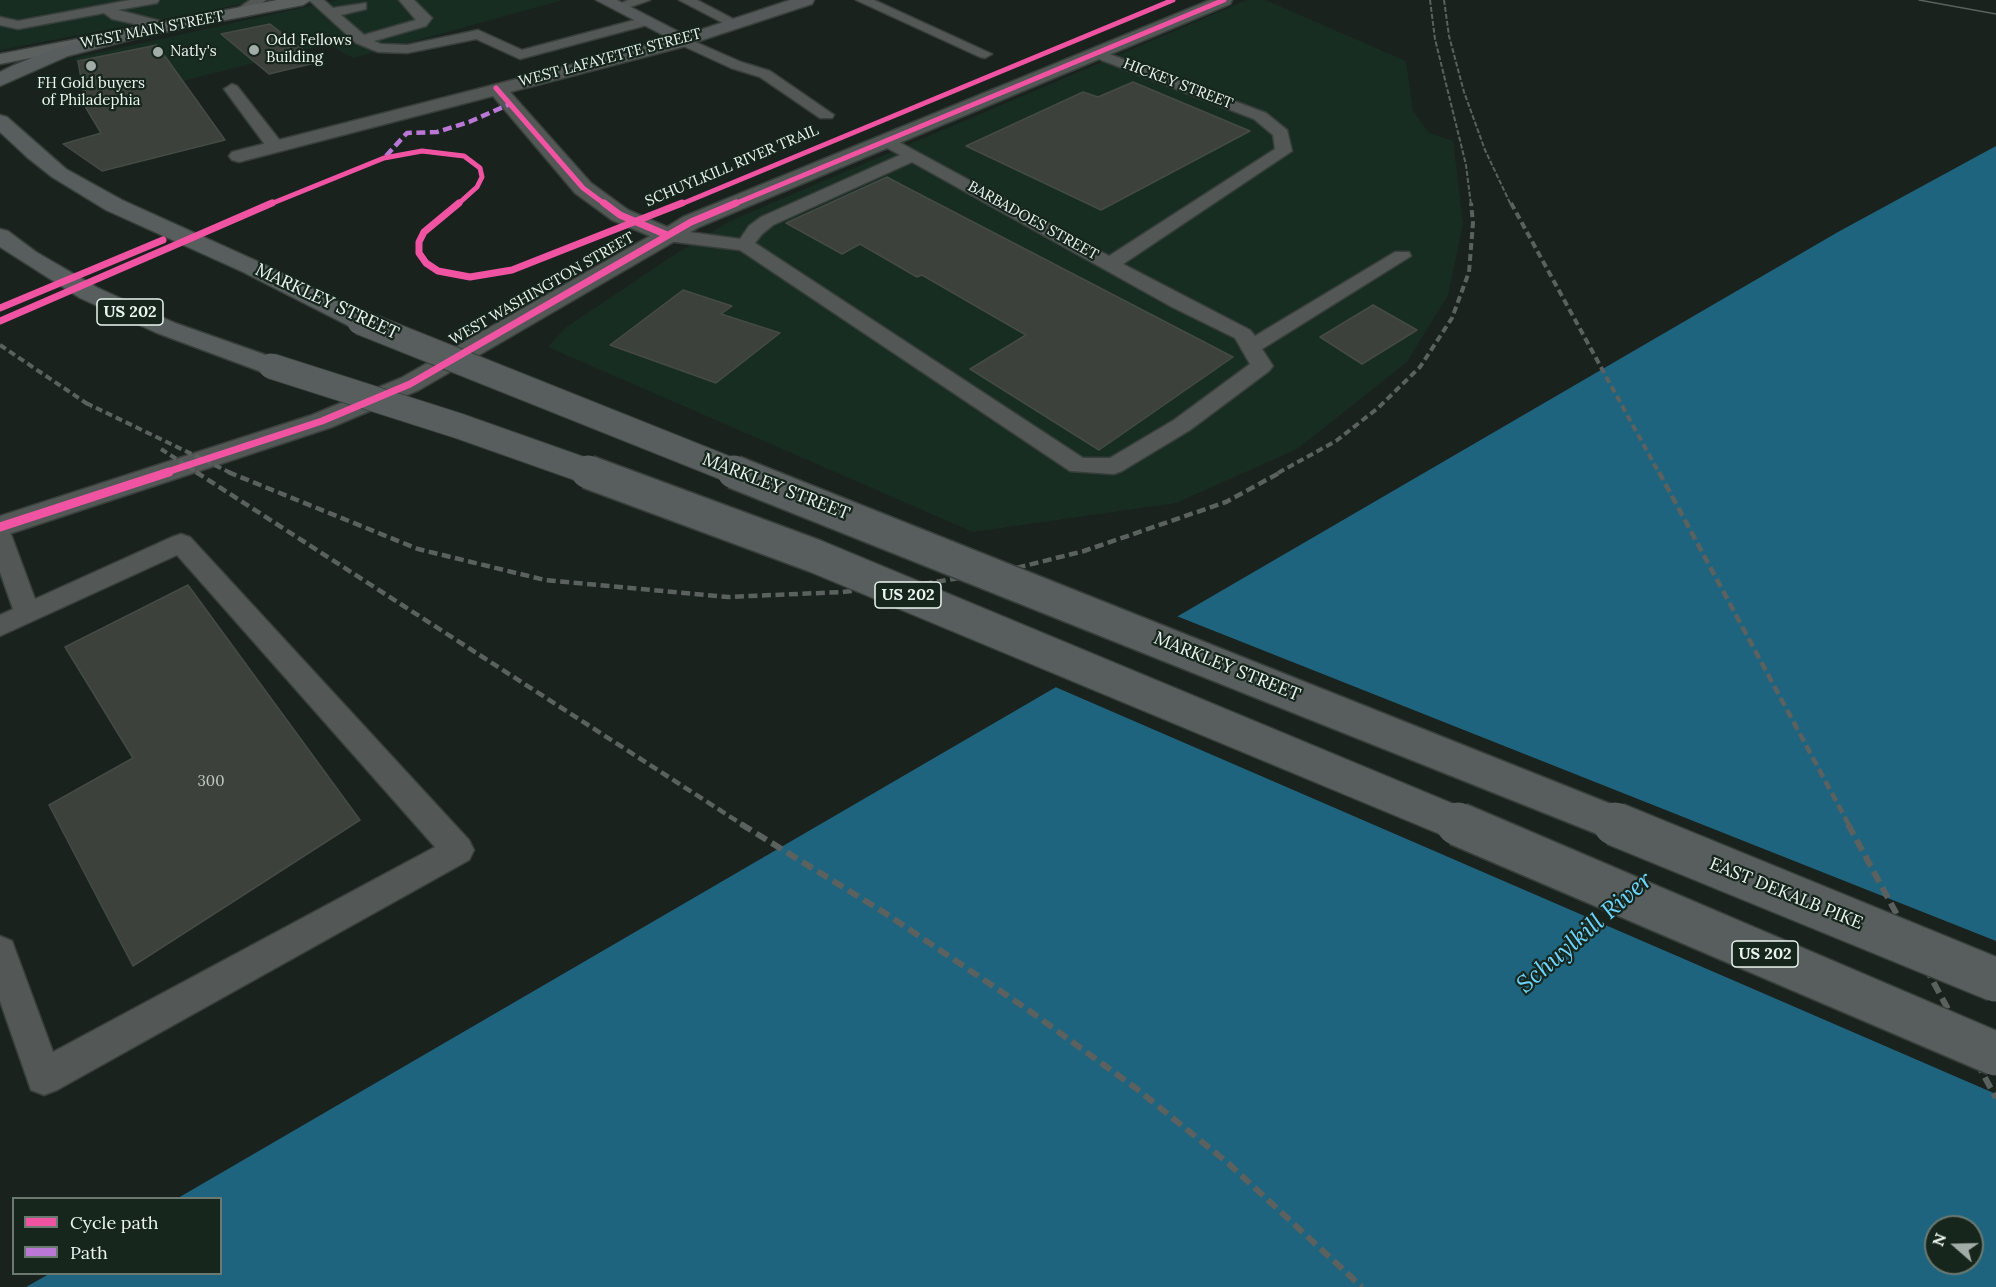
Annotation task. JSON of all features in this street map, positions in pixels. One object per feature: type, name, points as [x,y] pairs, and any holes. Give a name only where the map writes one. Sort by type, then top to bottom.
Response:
[{"type":"highway","points":[[0,80],[62,52],[143,31]]},
{"type":"highway","name":"MARKLEY STREET","points":[[0,121],[35,154],[59,172],[114,205],[250,267],[360,322],[1577,808]]},
{"type":"highway","name":"US 202","points":[[0,236],[28,257],[89,293],[166,328],[272,366],[411,410],[701,512],[1025,642],[1533,855],[1996,1054]]},
{"type":"highway","name":"EAST DEKALB PIKE","points":[[1577,808],[1996,980]]},
{"type":"main road","name":"WEST MAIN STREET","points":[[0,58],[303,0]]},
{"type":"street","name":"WEST LAFAYETTE STREET","points":[[239,156],[684,41],[806,0]]},
{"type":"street","name":"WEST WASHINGTON STREET","points":[[0,527],[322,421],[410,384],[691,222],[1224,0]]},
{"type":"street","points":[[611,4],[684,41]]},
{"type":"street","points":[[496,88],[583,188],[620,215],[667,235]]},
{"type":"lane","points":[[1,18],[18,25],[103,4],[152,0]]},
{"type":"lane","points":[[241,13],[259,0]]},
{"type":"lane","points":[[316,0],[361,40],[378,48],[406,49],[478,34],[520,55],[545,76]]},
{"type":"lane","points":[[611,4],[644,0]]},
{"type":"lane","points":[[686,0],[734,23]]},
{"type":"lane","points":[[863,0],[985,54]]},
{"type":"lane","points":[[893,0],[1003,50]]},
{"type":"lane","points":[[103,4],[117,16],[167,27]]},
{"type":"lane","points":[[361,40],[421,23],[425,18],[408,8]]},
{"type":"lane","points":[[339,21],[370,14],[339,21]]},
{"type":"lane","points":[[520,55],[646,21]]},
{"type":"lane","points":[[684,41],[736,65],[765,74],[826,115]]},
{"type":"lane","name":"HICKEY STREET","points":[[1096,53],[1260,116],[1281,133],[1284,152],[1110,264]]},
{"type":"lane","points":[[232,89],[275,146]]},
{"type":"lane","name":"BARBADOES STREET","points":[[886,140],[1179,303],[1243,334],[1251,347]]},
{"type":"lane","points":[[745,245],[755,230],[767,221],[913,155]]},
{"type":"lane","points":[[667,235],[745,245],[1078,466],[1113,466],[1182,425],[1262,366],[1251,347],[1402,256]]},
{"type":"lane","points":[[0,537],[28,614]]},
{"type":"lane","points":[[0,626],[181,543],[458,850],[44,1077],[0,952]]},
{"type":"shaded area","points":[[0,0],[263,0],[0,50]]},
{"type":"shaded area","points":[[338,0],[563,0],[353,58],[327,44],[304,50],[317,61],[271,75],[254,63],[99,102],[74,58]]},
{"type":"shaded area","points":[[1247,0],[1265,0],[1406,61],[1413,111],[1429,133],[1453,141],[1463,224],[1448,295],[1407,362],[1297,449],[1176,503],[973,532],[548,347],[565,328],[671,257],[730,221]]},
{"type":"water","name":"Schuylkill River","points":[[1996,146],[1996,1287],[26,1287],[47,1275],[222,1275],[222,1197],[180,1197],[1838,232]]},
{"type":"pier","points":[[1174,615],[1996,941],[1996,1094],[1053,686]]},
{"type":"building","points":[[270,24],[319,62],[269,74],[221,34]]},
{"type":"building","points":[[157,45],[225,140],[102,171],[63,144],[101,133],[86,108],[78,61]]},
{"type":"building","points":[[1133,82],[1250,131],[1101,210],[966,146],[1083,92],[1098,97]]},
{"type":"building","points":[[887,177],[1233,357],[1099,450],[970,369],[1026,335],[922,275],[917,277],[860,244],[842,254],[786,223]]},
{"type":"building","points":[[683,290],[732,306],[721,314],[780,333],[716,383],[610,345]]},
{"type":"building","points":[[1373,305],[1417,330],[1362,364],[1320,337]]},
{"type":"building","points":[[188,585],[360,820],[133,966],[49,805],[133,758],[65,647]]},
{"type":"tram line","points":[[1919,0],[1996,14]]},
{"type":"railway","points":[[1430,0],[1435,39],[1466,165],[1471,205]]},
{"type":"railway","points":[[1444,0],[1449,36],[1464,92],[1485,150],[1511,205]]},
{"type":"railway","points":[[1278,473],[1336,441],[1378,408],[1420,367],[1452,318],[1469,272],[1473,223],[1471,203]]},
{"type":"railway","points":[[1511,203],[1659,473]]},
{"type":"railway","points":[[0,345],[86,403]]},
{"type":"railway","points":[[86,403],[231,473]]},
{"type":"railway","points":[[86,403],[92,407]]},
{"type":"railway","points":[[161,449],[198,473]]},
{"type":"railway","points":[[196,472],[743,825]]},
{"type":"railway","points":[[228,472],[418,549],[545,580],[728,597],[842,592],[929,583],[1008,570],[1084,551],[1226,502],[1281,472]]},
{"type":"railway","points":[[1659,472],[1849,825]]},
{"type":"railway","points":[[741,824],[885,913],[1027,1009],[1137,1089],[1228,1163],[1362,1287]]},
{"type":"railway","points":[[1848,824],[1996,1098]]},
{"type":"marked path","points":[[386,156],[407,133],[437,132],[469,122],[510,104]]},
{"type":"cycle path","name":"SCHUYLKILL RIVER TRAIL","points":[[0,321],[312,186],[384,158],[422,151],[464,156],[480,168],[482,177],[477,187],[424,232],[419,242],[419,253],[426,263],[438,271],[470,277],[512,270],[635,223],[1173,0]]},
{"type":"cycle path","points":[[0,527],[322,421],[410,384],[691,222],[1224,0]]},
{"type":"cycle path","points":[[496,88],[583,188],[620,215],[667,235]]},
{"type":"cycle path","points":[[0,308],[163,240]]},
{"type":"place","name":"Odd Fellows Building","points":[[254,50]]},
{"type":"place","name":"Natly's","points":[[158,52]]},
{"type":"place","name":"FH Gold buyers of Philadephia","points":[[91,66]]}]
